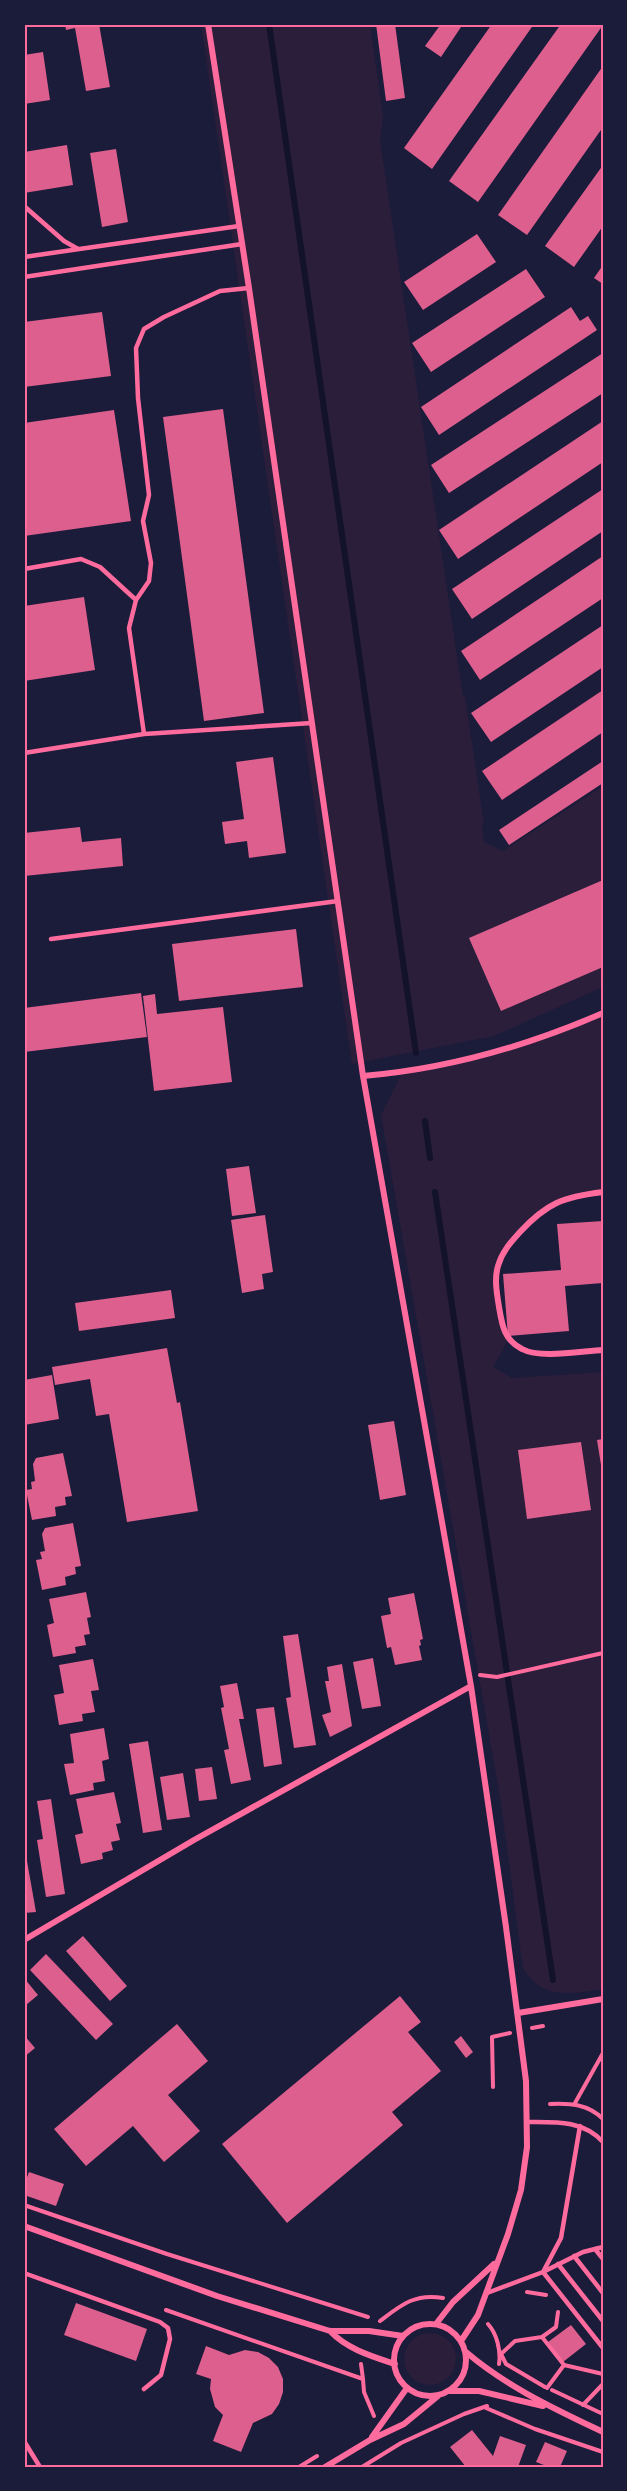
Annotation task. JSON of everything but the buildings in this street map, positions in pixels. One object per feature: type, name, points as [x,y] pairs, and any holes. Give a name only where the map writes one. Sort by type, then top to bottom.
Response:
[{"type":"street","points":[[208,24],[249,288],[363,1076],[471,1686],[526,2080],[527,2147],[521,2190],[508,2234],[478,2315],[461,2341]]},
{"type":"street","points":[[363,1076],[402,1073],[462,1061],[549,1036],[603,1013]]},
{"type":"street","points":[[603,1192],[565,1200],[543,1209],[504,1249],[497,1268],[496,1288],[501,1325],[508,1340],[523,1350],[541,1353],[603,1350]]},
{"type":"street","points":[[24,1940],[194,1840],[471,1686]]},
{"type":"street","points":[[518,2013],[603,1999]]},
{"type":"street","points":[[24,2226],[218,2296],[330,2331],[369,2331],[403,2336]]},
{"type":"street","points":[[436,2324],[453,2302],[496,2262]]},
{"type":"street","points":[[438,2396],[427,2396],[407,2388],[396,2373],[396,2349],[403,2336],[413,2328],[424,2324],[446,2327],[461,2341],[466,2352],[482,2366],[549,2407],[603,2431]]},
{"type":"street","points":[[330,2331],[339,2341],[363,2354],[395,2364]]},
{"type":"street","points":[[450,2391],[464,2374],[466,2352]]},
{"type":"street","points":[[370,2440],[407,2388]]},
{"type":"street","points":[[325,2467],[370,2440],[404,2424],[438,2396],[450,2391],[479,2391],[549,2407]]},
{"type":"lane","points":[[24,206],[64,241],[78,249]]},
{"type":"lane","points":[[24,257],[239,226]]},
{"type":"lane","points":[[24,277],[242,244]]},
{"type":"lane","points":[[144,734],[129,628],[136,600],[149,581],[151,563],[143,521],[149,495],[138,398],[136,348],[144,329],[164,317],[220,291],[249,288]]},
{"type":"lane","points":[[24,569],[81,559],[100,567],[136,600]]},
{"type":"lane","points":[[24,753],[144,734],[312,723]]},
{"type":"lane","points":[[51,939],[338,901]]},
{"type":"lane","points":[[527,2122],[580,2126],[591,2130],[603,2142]]},
{"type":"lane","points":[[543,2272],[561,2238],[580,2126]]},
{"type":"lane","points":[[484,2294],[500,2286],[543,2272],[574,2256],[603,2247]]},
{"type":"lane","points":[[595,2249],[603,2259]]},
{"type":"lane","points":[[574,2256],[603,2293]]},
{"type":"lane","points":[[558,2264],[603,2321]]},
{"type":"lane","points":[[543,2272],[603,2348]]},
{"type":"lane","points":[[24,2273],[160,2322],[168,2328],[171,2339],[161,2375],[144,2389]]},
{"type":"lane","points":[[24,2441],[40,2467]]},
{"type":"path","points":[[497,1677],[603,1653]]},
{"type":"path","points":[[493,2087],[492,2037],[543,2026]]},
{"type":"path","points":[[575,2103],[603,2053]]},
{"type":"path","points":[[550,2104],[575,2103],[588,2108],[603,2119]]},
{"type":"path","points":[[24,2205],[380,2321]]},
{"type":"path","points":[[155,2306],[363,2379],[364,2392],[376,2419]]},
{"type":"path","points":[[557,2307],[556,2327],[542,2337],[514,2341],[501,2354],[506,2364],[548,2388],[603,2414]]},
{"type":"path","points":[[542,2337],[564,2365],[603,2374]]},
{"type":"path","points":[[548,2388],[564,2365]]},
{"type":"path","points":[[583,2405],[603,2384]]},
{"type":"path","points":[[486,2408],[491,2394]]},
{"type":"path","points":[[362,2467],[401,2443],[464,2414],[486,2408],[535,2429],[603,2452]]},
{"type":"path","points":[[299,2467],[319,2455]]},
{"type":"shaded area","points":[[201,24],[370,24],[383,116],[380,140],[484,824],[482,825],[484,842],[503,851],[603,786],[603,987],[494,1036],[352,1064]]},
{"type":"shaded area","points":[[603,1013],[603,1192],[566,1200],[539,1212],[510,1244],[497,1268],[496,1277],[499,1304],[508,1340],[493,1367],[512,1378],[603,1372],[603,1989],[568,1993],[548,1990],[539,1985],[523,1968],[501,1803],[381,1115],[402,1073],[462,1061]]},
{"type":"shaded area","points":[[430,2333],[444,2337],[452,2345],[456,2359],[452,2373],[444,2381],[430,2385],[416,2381],[408,2373],[404,2359],[408,2345],[416,2337]]},
{"type":"waterway","points":[[269,24],[416,1053]]},
{"type":"waterway","points":[[425,1121],[430,1158]]},
{"type":"waterway","points":[[435,1192],[553,1980]]}]
